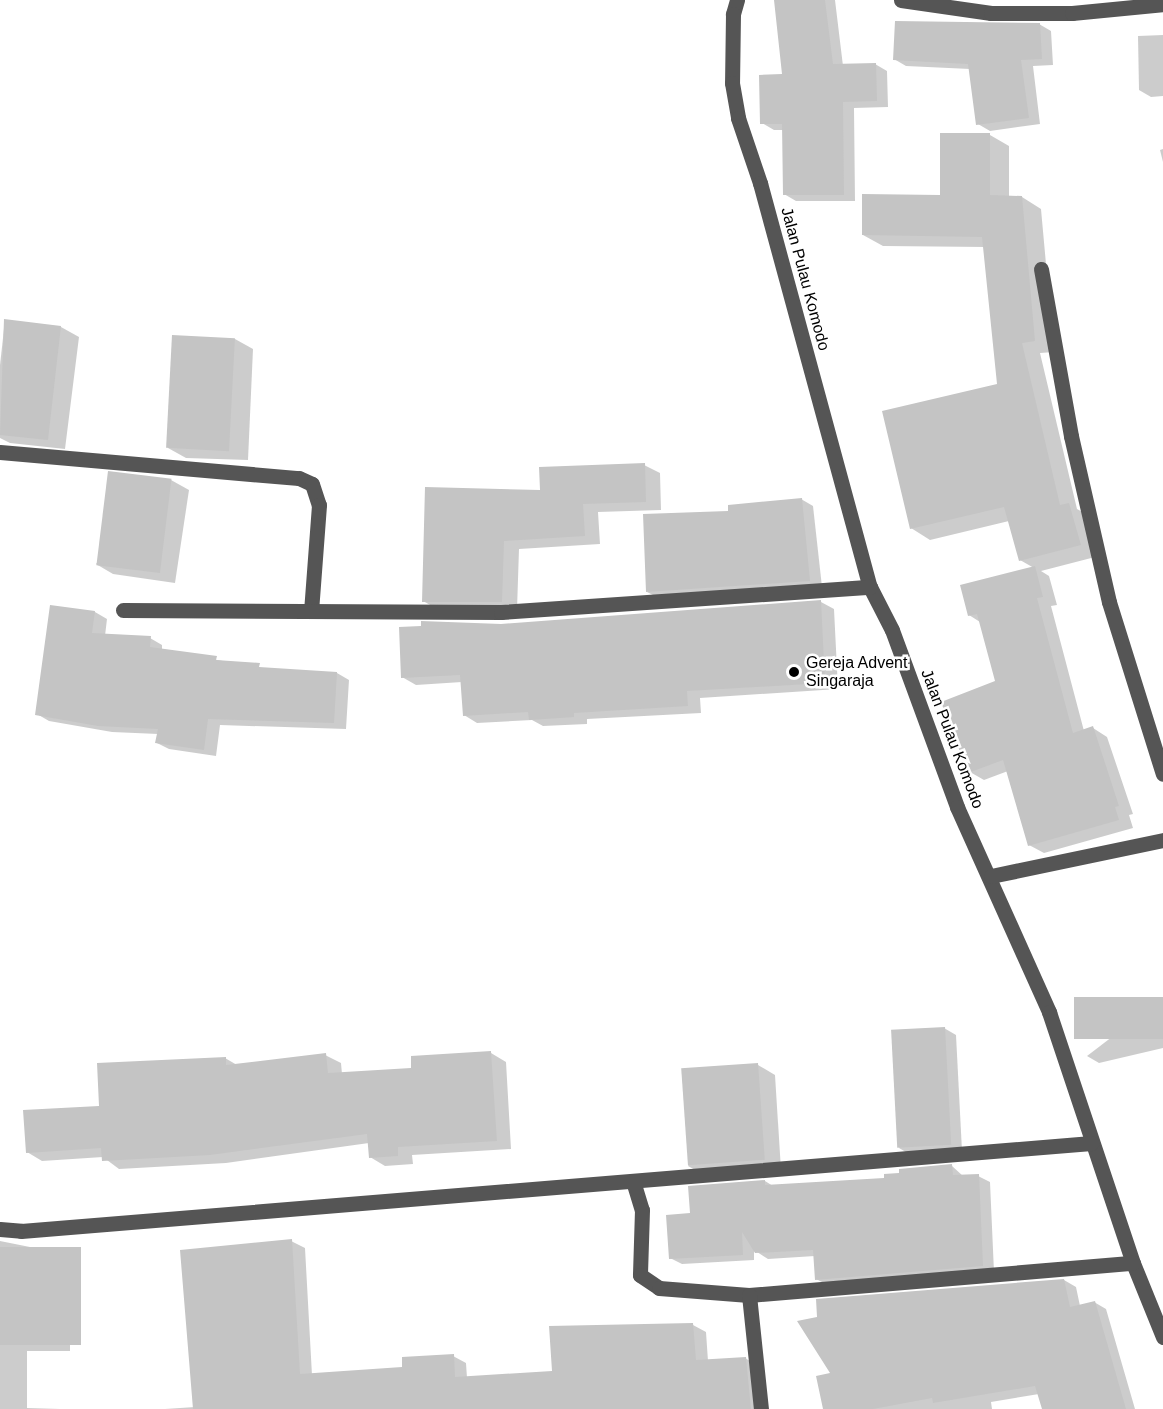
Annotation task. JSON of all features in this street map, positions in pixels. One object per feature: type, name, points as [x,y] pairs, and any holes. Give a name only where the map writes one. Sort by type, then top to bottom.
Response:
[{"type":"street","name":"Jalan Pulau Komodo","points":[[737,0],[733,14],[732,83],[738,118],[760,183],[870,586],[892,630],[957,807],[991,876],[1049,1012],[1133,1263],[1163,1337]]},
{"type":"street","points":[[901,0],[992,13],[1072,13],[1163,4]]},
{"type":"street","points":[[1041,269],[1071,436],[1109,602],[1163,774]]},
{"type":"street","points":[[0,452],[298,478],[312,484],[319,505],[311,611]]},
{"type":"street","points":[[123,610],[501,612],[870,586]]},
{"type":"street","points":[[991,876],[1163,840]]},
{"type":"street","points":[[0,1229],[21,1231],[1091,1143]]},
{"type":"street","points":[[633,1182],[642,1210],[640,1275],[659,1288],[749,1295],[1133,1263]]},
{"type":"street","points":[[749,1295],[761,1409]]},
{"type":"building","points":[[774,0],[825,0],[833,64],[876,63],[877,101],[843,102],[844,195],[783,195],[782,124],[760,124],[759,75],[782,74]]},
{"type":"building","points":[[895,21],[1040,23],[1042,59],[1021,60],[1029,118],[976,125],[968,64],[893,60]]},
{"type":"building","points":[[940,133],[990,133],[990,195],[1022,196],[1035,341],[1022,343],[1060,505],[1069,503],[1081,545],[1019,561],[1004,507],[910,529],[882,411],[997,384],[982,237],[862,235],[862,194],[940,195]]},
{"type":"building","points":[[4,319],[61,326],[48,440],[0,435]]},
{"type":"building","points":[[172,335],[235,338],[229,451],[166,448]]},
{"type":"building","points":[[645,463],[646,502],[583,504],[585,536],[504,541],[502,602],[422,602],[425,487],[540,490],[539,467]]},
{"type":"building","points":[[108,471],[172,479],[160,573],[96,565]]},
{"type":"building","points":[[802,498],[810,581],[646,592],[643,514],[728,511],[728,505]]},
{"type":"building","points":[[1035,566],[1043,597],[1037,598],[1073,733],[1093,726],[1119,806],[1115,807],[1119,820],[1028,846],[1003,760],[968,773],[941,702],[995,681],[977,614],[968,616],[960,585]]},
{"type":"building","points":[[821,600],[825,683],[687,691],[688,706],[574,713],[574,717],[529,720],[528,712],[463,716],[460,675],[401,678],[399,627],[421,626],[421,621],[501,624]]},
{"type":"building","points":[[50,605],[95,611],[92,633],[151,636],[150,647],[217,656],[216,660],[260,663],[259,667],[337,672],[334,723],[208,719],[204,750],[155,743],[158,729],[98,726],[35,715]]},
{"type":"building","points":[[1074,997],[1163,997],[1163,1039],[1074,1039]]},
{"type":"building","points":[[945,1027],[951,1145],[897,1148],[891,1030]]},
{"type":"building","points":[[491,1051],[497,1141],[398,1147],[398,1156],[369,1158],[367,1134],[210,1155],[102,1161],[101,1148],[26,1153],[23,1110],[99,1106],[97,1063],[226,1057],[226,1065],[326,1053],[328,1073],[411,1068],[411,1056]]},
{"type":"building","points":[[758,1063],[765,1160],[688,1165],[681,1068]]},
{"type":"building","points":[[952,1164],[953,1175],[979,1174],[983,1266],[815,1280],[813,1250],[755,1253],[742,1232],[743,1255],[669,1259],[666,1215],[690,1213],[688,1186],[765,1180],[765,1185],[884,1178],[884,1174],[899,1173],[899,1169]]},
{"type":"building","points":[[292,1239],[300,1374],[402,1367],[402,1357],[454,1354],[455,1377],[552,1371],[549,1326],[693,1323],[696,1360],[746,1357],[751,1409],[193,1409],[180,1250]]},
{"type":"building","points":[[0,1247],[81,1247],[81,1345],[0,1345]]},
{"type":"building","points":[[1064,1279],[1070,1307],[1095,1301],[1126,1409],[1042,1409],[1035,1386],[933,1403],[932,1398],[873,1409],[823,1409],[816,1376],[830,1373],[797,1321],[817,1317],[816,1299]]},
{"type":"place","name":"Gereja Advent Singaraja","points":[[794,672]]}]
